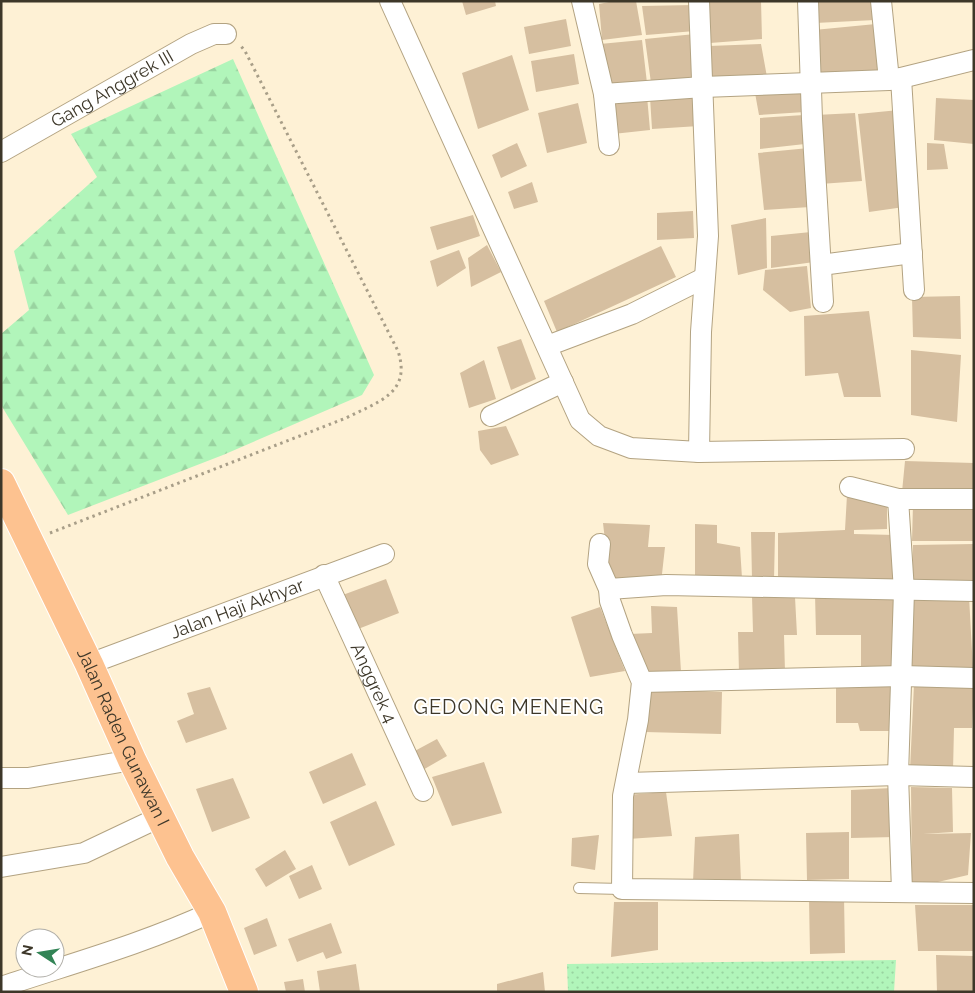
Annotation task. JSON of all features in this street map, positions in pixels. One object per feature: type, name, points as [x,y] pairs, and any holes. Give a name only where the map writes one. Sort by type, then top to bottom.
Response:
[{"type":"highway","name":"Jalan Raden Gunawan I","points":[[1,483],[89,664],[160,817],[212,912],[244,992]]},
{"type":"street","points":[[390,1],[403,26],[580,420],[600,436],[631,448],[699,452],[904,448]]},
{"type":"street","points":[[582,1],[604,94],[609,145]]},
{"type":"street","points":[[699,1],[704,87],[708,236],[701,332],[699,452]]},
{"type":"street","points":[[808,1],[810,84],[823,302]]},
{"type":"street","points":[[881,1],[895,79],[914,290]]},
{"type":"street","name":"Gang Anggrek III","points":[[1,152],[191,44],[214,34],[226,34]]},
{"type":"street","points":[[604,94],[704,87],[895,79],[974,60]]},
{"type":"street","points":[[821,265],[912,253]]},
{"type":"street","points":[[547,346],[632,314],[704,278]]},
{"type":"street","points":[[492,416],[563,382]]},
{"type":"street","points":[[850,487],[898,499],[974,499]]},
{"type":"street","points":[[898,499],[904,591],[898,775],[902,891]]},
{"type":"street","points":[[600,544],[598,564],[609,589],[610,601],[642,682],[627,783],[623,796],[622,889],[974,893]]},
{"type":"street","name":"Jalan Haji Akhyar","points":[[89,664],[384,554]]},
{"type":"street","name":"Anggrek 4","points":[[324,575],[423,791]]},
{"type":"street","points":[[609,589],[666,586],[974,591]]},
{"type":"street","points":[[642,682],[902,676],[974,678]]},
{"type":"street","points":[[1,778],[28,778],[132,760]]},
{"type":"street","points":[[627,783],[898,775],[974,777]]},
{"type":"street","points":[[1,867],[84,852],[160,817]]},
{"type":"street","points":[[1,987],[70,966],[146,939],[212,912]]},
{"type":"lane","points":[[579,888],[622,889]]},
{"type":"path","points":[[29,541],[346,418],[390,395],[397,388],[403,364],[398,351],[245,51],[235,39],[226,34]]},
{"type":"green space","points":[[233,59],[374,375],[362,395],[223,455],[68,515],[1,405],[1,334],[29,310],[14,251],[97,177],[71,134]]},
{"type":"green space","points":[[896,960],[894,992],[568,992],[567,964]]},
{"type":"building","points":[[462,1],[495,1],[496,6],[466,15]]},
{"type":"building","points":[[614,1],[636,1],[642,35],[602,40],[599,4]]},
{"type":"building","points":[[705,1],[761,1],[762,39],[710,43]]},
{"type":"building","points":[[814,1],[873,1],[875,20],[815,23]]},
{"type":"building","points":[[693,5],[695,31],[646,35],[642,6]]},
{"type":"building","points":[[566,19],[571,46],[529,54],[524,27]]},
{"type":"building","points":[[876,24],[883,73],[817,78],[814,30]]},
{"type":"building","points":[[695,34],[697,80],[651,83],[645,39]]},
{"type":"building","points":[[642,40],[647,83],[608,87],[600,44]]},
{"type":"building","points":[[761,44],[767,77],[712,80],[709,46]]},
{"type":"building","points":[[574,54],[579,84],[536,92],[531,61]]},
{"type":"building","points":[[512,55],[529,110],[478,129],[462,73]]},
{"type":"building","points":[[804,90],[805,112],[759,115],[755,93]]},
{"type":"building","points":[[699,94],[699,126],[652,129],[650,97]]},
{"type":"building","points":[[647,96],[650,130],[613,134],[610,100]]},
{"type":"building","points":[[936,98],[974,100],[974,144],[934,140]]},
{"type":"building","points":[[578,103],[587,143],[547,153],[538,113]]},
{"type":"building","points":[[899,110],[904,207],[869,212],[858,114]]},
{"type":"building","points":[[855,113],[862,181],[820,184],[816,115]]},
{"type":"building","points":[[804,115],[805,144],[760,149],[760,118]]},
{"type":"building","points":[[517,143],[527,166],[501,178],[492,155]]},
{"type":"building","points":[[927,143],[944,144],[948,169],[927,170]]},
{"type":"building","points":[[809,148],[810,207],[764,210],[758,153]]},
{"type":"building","points":[[532,182],[538,202],[514,209],[508,192]]},
{"type":"building","points":[[693,211],[694,238],[657,240],[657,213]]},
{"type":"building","points":[[473,215],[480,236],[437,250],[430,227]]},
{"type":"building","points":[[766,218],[767,268],[738,275],[731,225]]},
{"type":"building","points":[[811,232],[814,262],[771,268],[771,236]]},
{"type":"building","points":[[487,245],[501,272],[471,287],[468,258]]},
{"type":"building","points":[[661,246],[676,277],[557,332],[544,301]]},
{"type":"building","points":[[459,250],[466,268],[437,287],[430,261]]},
{"type":"building","points":[[807,266],[811,308],[790,312],[763,290],[765,270]]},
{"type":"building","points":[[960,296],[961,339],[913,337],[912,297]]},
{"type":"building","points":[[869,311],[881,397],[844,397],[838,373],[805,376],[804,316]]},
{"type":"building","points":[[521,339],[536,379],[511,390],[497,347]]},
{"type":"building","points":[[911,350],[961,355],[957,422],[911,415]]},
{"type":"building","points":[[484,360],[496,399],[469,408],[460,373]]},
{"type":"building","points":[[506,426],[519,455],[491,465],[480,450],[478,431]]},
{"type":"building","points":[[905,461],[974,463],[974,494],[902,492]]},
{"type":"building","points":[[847,495],[887,506],[887,529],[854,530],[854,534],[895,535],[899,585],[778,581],[778,533],[845,530]]},
{"type":"building","points":[[913,504],[974,506],[974,541],[912,541]]},
{"type":"building","points":[[603,523],[650,525],[648,547],[665,547],[661,583],[610,584]]},
{"type":"building","points":[[695,524],[717,525],[717,543],[740,547],[742,578],[695,575]]},
{"type":"building","points":[[751,532],[775,532],[774,580],[752,579]]},
{"type":"building","points":[[974,544],[974,583],[912,585],[913,545]]},
{"type":"building","points":[[386,579],[399,613],[353,631],[340,596]]},
{"type":"building","points":[[815,594],[896,596],[894,671],[861,672],[861,635],[816,635]]},
{"type":"building","points":[[752,596],[795,597],[797,635],[784,635],[785,672],[739,673],[738,632],[753,632]]},
{"type":"building","points":[[969,596],[973,670],[910,670],[910,598]]},
{"type":"building","points":[[651,606],[677,607],[681,672],[645,674],[630,634],[652,633]]},
{"type":"building","points":[[600,607],[625,671],[590,677],[571,617]]},
{"type":"building","points":[[898,683],[895,731],[860,731],[858,723],[836,723],[836,686]]},
{"type":"building","points":[[914,684],[974,684],[972,728],[954,728],[953,771],[910,770]]},
{"type":"building","points":[[210,687],[227,729],[186,743],[177,721],[194,714],[187,693]]},
{"type":"building","points":[[647,689],[722,692],[721,734],[645,732]]},
{"type":"building","points":[[437,739],[447,756],[421,771],[411,753]]},
{"type":"building","points":[[352,753],[366,785],[323,804],[309,772]]},
{"type":"building","points":[[484,762],[502,813],[452,826],[432,777]]},
{"type":"building","points":[[233,778],[250,818],[212,832],[196,789]]},
{"type":"building","points":[[911,787],[952,788],[953,832],[923,834],[971,833],[968,875],[912,888]]},
{"type":"building","points":[[892,788],[895,837],[851,838],[851,790]]},
{"type":"building","points":[[666,792],[672,836],[628,839],[626,795]]},
{"type":"building","points":[[376,801],[395,845],[349,866],[330,822]]},
{"type":"building","points":[[849,832],[849,879],[807,880],[806,833]]},
{"type":"building","points":[[739,834],[741,882],[693,882],[695,837]]},
{"type":"building","points":[[599,835],[595,870],[571,866],[572,838]]},
{"type":"building","points":[[285,850],[296,869],[266,887],[255,869]]},
{"type":"building","points":[[312,865],[322,889],[299,899],[289,876]]},
{"type":"building","points":[[844,897],[845,953],[810,954],[809,899]]},
{"type":"building","points":[[614,902],[658,902],[658,950],[611,957]]},
{"type":"building","points":[[915,905],[974,905],[974,951],[918,951]]},
{"type":"building","points":[[267,918],[277,946],[254,955],[244,928]]},
{"type":"building","points":[[331,923],[342,953],[326,959],[323,952],[297,962],[288,939]]},
{"type":"building","points":[[936,955],[974,956],[974,992],[937,992]]},
{"type":"building","points":[[356,964],[360,992],[320,992],[317,971]]},
{"type":"building","points":[[543,972],[545,992],[497,992],[497,984]]},
{"type":"building","points":[[303,979],[305,992],[286,992],[284,982]]},
{"type":"district","name":"GEDONG MENENG","points":[[509,707]]}]
